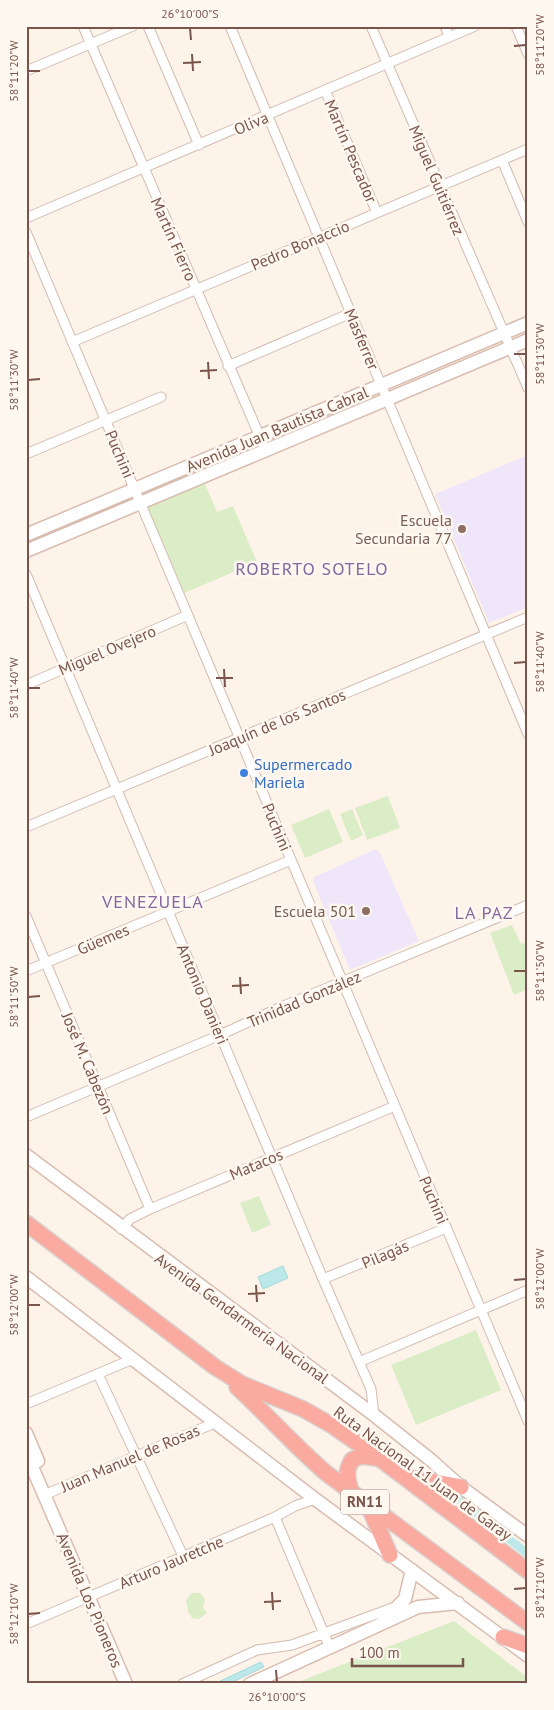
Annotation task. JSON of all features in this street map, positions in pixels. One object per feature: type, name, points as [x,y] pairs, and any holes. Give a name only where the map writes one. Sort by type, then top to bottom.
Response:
[{"type":"highway","name":"Ruta Nacional 11 Juan de Garay","points":[[26,1223],[215,1367],[269,1416],[299,1449],[351,1491],[528,1623]]},
{"type":"highway","name":"Ruta Nacional 11 Juan de Garay","points":[[215,1367],[242,1384],[302,1409],[333,1426],[528,1571]]},
{"type":"highway","points":[[351,1491],[346,1477],[347,1468],[352,1460],[361,1456],[378,1458]]},
{"type":"highway","points":[[402,1476],[461,1487]]},
{"type":"highway","points":[[368,1504],[390,1555]]},
{"type":"highway","points":[[503,1637],[528,1646]]},
{"type":"main road","name":"Avenida Juan Bautista Cabral","points":[[26,536],[528,323]]},
{"type":"main road","name":"Avenida Juan Bautista Cabral","points":[[26,551],[140,502],[388,401],[528,340]]},
{"type":"main road","name":"Avenida Gendarmería Nacional","points":[[26,1155],[122,1229],[374,1415],[432,1461],[461,1487],[528,1536]]},
{"type":"main road","points":[[26,1277],[315,1499],[528,1656]]},
{"type":"main road","name":"Avenida Los Pioneros","points":[[26,1432],[55,1516],[126,1684]]},
{"type":"main road","name":"Avenida Los Pioneros","points":[[26,1453],[31,1476],[47,1493]]},
{"type":"main road","points":[[379,1625],[405,1599],[412,1570]]},
{"type":"main road","points":[[250,1684],[418,1607],[458,1603]]},
{"type":"street","name":"Martín Fierro","points":[[83,26],[266,451]]},
{"type":"street","points":[[26,71],[134,26]]},
{"type":"street","points":[[148,26],[199,145]]},
{"type":"street","name":"Masferrer","points":[[230,26],[528,734]]},
{"type":"street","name":"Miguel Guitiérrez","points":[[372,26],[528,388]]},
{"type":"street","points":[[445,26],[450,37]]},
{"type":"street","name":"Oliva","points":[[26,218],[475,26]]},
{"type":"street","points":[[516,26],[528,54]]},
{"type":"street","name":"Martín Pescador","points":[[325,90],[377,213]]},
{"type":"street","name":"Pedro Bonaccio","points":[[72,342],[528,149]]},
{"type":"street","points":[[502,160],[528,222]]},
{"type":"street","name":"Puchini","points":[[26,232],[528,1421]]},
{"type":"street","points":[[228,366],[351,313]]},
{"type":"street","points":[[26,454],[161,397]]},
{"type":"street","name":"Antonio Danieri","points":[[26,574],[323,1279],[371,1388],[374,1415]]},
{"type":"street","name":"Miguel Ovejero","points":[[26,685],[188,615]]},
{"type":"street","name":"Joaquín de los Santos","points":[[26,827],[528,617]]},
{"type":"street","name":"Güemes","points":[[26,971],[291,860]]},
{"type":"street","name":"Trinidad González","points":[[26,1117],[528,905]]},
{"type":"street","name":"José M. Cabezón","points":[[26,916],[150,1209]]},
{"type":"street","name":"Matacos","points":[[122,1229],[130,1219],[150,1209],[394,1106]]},
{"type":"street","name":"Pilagás","points":[[323,1279],[446,1228]]},
{"type":"street","points":[[360,1362],[528,1290]]},
{"type":"street","points":[[26,1404],[133,1359]]},
{"type":"street","points":[[98,1374],[183,1556]]},
{"type":"street","name":"Juan Manuel de Rosas","points":[[47,1493],[217,1422]]},
{"type":"street","name":"Arturo Jauretche","points":[[26,1624],[275,1518],[295,1506],[315,1499]]},
{"type":"street","points":[[275,1518],[330,1648]]},
{"type":"street","points":[[182,1684],[257,1650],[282,1647],[397,1607]]},
{"type":"shaded area","points":[[528,455],[528,607],[489,623],[435,494]]},
{"type":"shaded area","name":"Escuela 501","points":[[376,849],[380,853],[419,941],[350,970],[313,881],[314,877]]},
{"type":"green space","points":[[204,482],[217,512],[233,506],[257,562],[184,593],[147,506]]},
{"type":"green space","points":[[388,796],[400,828],[367,840],[355,808]]},
{"type":"green space","points":[[329,809],[343,842],[305,858],[291,825]]},
{"type":"green space","points":[[352,809],[363,835],[351,841],[340,814]]},
{"type":"green space","points":[[512,925],[521,944],[528,941],[528,989],[514,995],[490,933]]},
{"type":"green space","points":[[259,1196],[271,1225],[252,1233],[240,1203]]},
{"type":"green space","points":[[476,1330],[501,1390],[416,1425],[391,1365]]},
{"type":"green space","points":[[192,1593],[200,1593],[205,1599],[203,1608],[207,1613],[199,1619],[192,1618],[188,1612],[186,1600]]},
{"type":"green space","points":[[454,1621],[528,1678],[528,1684],[293,1684]]},
{"type":"water","points":[[283,1266],[288,1278],[263,1289],[258,1277]]},
{"type":"water","points":[[261,1662],[264,1667],[228,1684],[214,1684]]},
{"type":"waterway","points":[[443,1487],[528,1554]]},
{"type":"place","name":"Escuela Secundaria 77","points":[[462,529]]},
{"type":"place","name":"Supermercado Mariela","points":[[244,773]]},
{"type":"place","name":"Escuela 501","points":[[366,911]]},
{"type":"district","name":"ROBERTO SOTELO","points":[[312,569]]},
{"type":"district","name":"VENEZUELA","points":[[153,902]]},
{"type":"district","name":"LA PAZ","points":[[484,913]]}]
